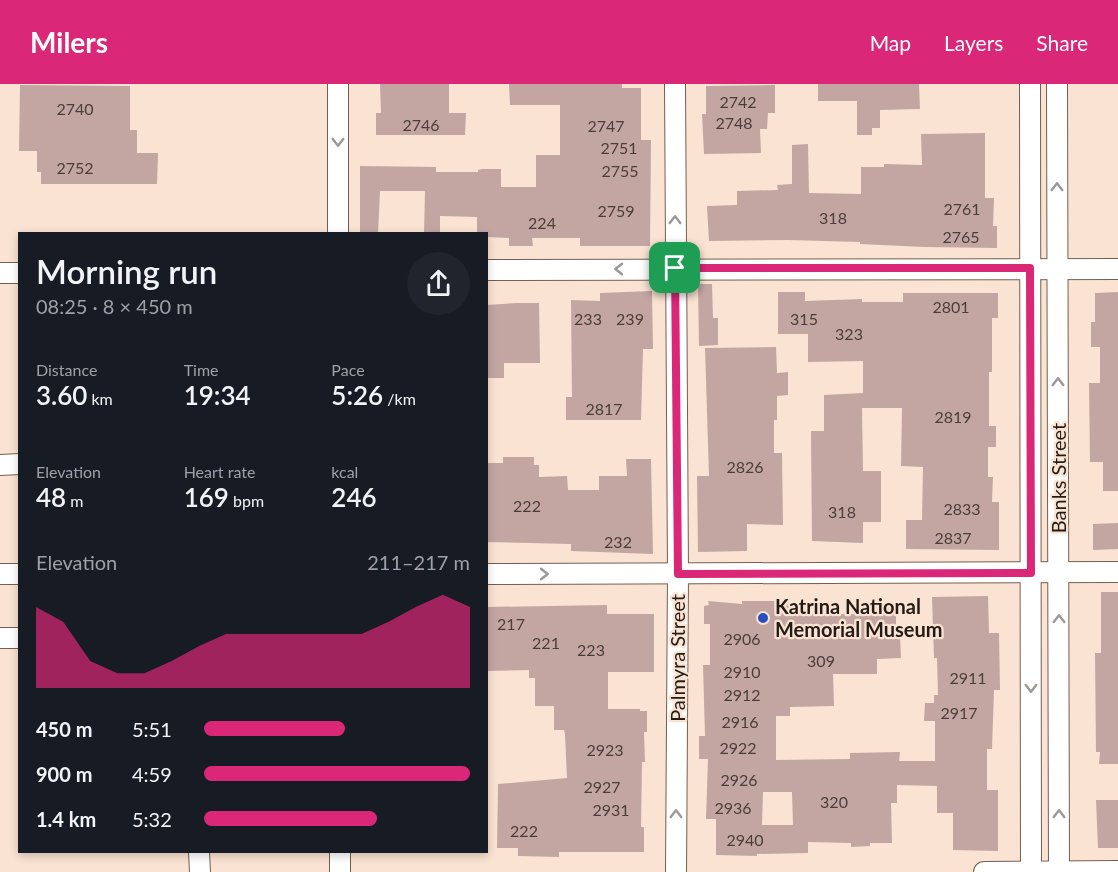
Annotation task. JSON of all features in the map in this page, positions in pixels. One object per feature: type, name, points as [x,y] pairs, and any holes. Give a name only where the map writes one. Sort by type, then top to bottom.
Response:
[{"type":"street","points":[[338,84],[338,232]]},
{"type":"street","name":"Palmyra Street","points":[[675,84],[678,574],[676,872]]},
{"type":"street","name":"Banks Street","points":[[1030,84],[1031,872]]},
{"type":"street","name":"Banks Street","points":[[1057,84],[1059,871]]},
{"type":"street","points":[[488,270],[1118,269]]},
{"type":"street","points":[[0,273],[18,273]]},
{"type":"street","points":[[0,465],[18,464]]},
{"type":"street","points":[[488,574],[1118,573]]},
{"type":"street","points":[[0,574],[18,574]]},
{"type":"street","points":[[0,639],[18,638]]},
{"type":"street","points":[[199,853],[200,872]]},
{"type":"street","points":[[340,853],[340,872]]},
{"type":"street","points":[[984,872],[1118,871]]},
{"type":"building","points":[[380,84],[449,84],[449,113],[466,113],[465,135],[376,135],[376,113],[381,113]]},
{"type":"building","points":[[509,84],[622,84],[622,88],[641,88],[641,140],[651,140],[650,246],[580,246],[580,238],[532,238],[533,246],[509,246],[509,238],[488,237],[488,232],[477,232],[477,217],[440,216],[440,232],[424,232],[425,191],[380,191],[378,232],[360,232],[360,166],[436,167],[436,172],[478,172],[482,169],[501,169],[501,187],[536,187],[536,155],[560,155],[560,105],[510,105]]},
{"type":"building","points":[[818,84],[919,84],[920,109],[880,110],[880,128],[872,128],[872,135],[857,135],[857,101],[818,101]]},
{"type":"building","points":[[20,85],[130,86],[130,130],[137,130],[137,153],[158,153],[157,184],[41,184],[41,172],[37,172],[37,151],[19,151]]},
{"type":"building","points":[[775,85],[775,113],[768,113],[767,129],[760,129],[761,153],[704,154],[702,114],[706,114],[706,86]]},
{"type":"building","points":[[985,133],[985,198],[994,198],[993,226],[997,226],[997,248],[788,240],[709,241],[707,206],[737,205],[737,191],[778,190],[777,185],[792,184],[792,145],[808,144],[809,193],[861,194],[861,167],[884,167],[884,164],[922,165],[921,134]]},
{"type":"building","points":[[698,284],[712,284],[713,318],[718,318],[718,345],[699,346]]},
{"type":"building","points":[[652,291],[653,349],[643,349],[641,420],[566,420],[566,397],[572,397],[571,300],[600,301],[600,293]]},
{"type":"building","points":[[778,292],[805,292],[805,301],[862,299],[862,302],[903,302],[903,293],[998,293],[998,318],[992,318],[992,372],[989,372],[989,426],[996,426],[996,447],[988,447],[988,477],[993,477],[992,502],[999,502],[999,550],[906,549],[906,520],[922,520],[923,467],[901,466],[902,408],[862,408],[863,471],[881,471],[881,522],[863,522],[863,543],[812,541],[811,431],[824,431],[824,395],[863,393],[863,361],[808,362],[808,334],[778,334]]},
{"type":"building","points":[[1118,292],[1118,491],[1103,491],[1103,462],[1090,462],[1089,383],[1100,383],[1100,347],[1091,347],[1091,322],[1095,322],[1095,293]]},
{"type":"building","points":[[539,303],[540,363],[504,363],[504,378],[488,378],[488,305]]},
{"type":"building","points":[[776,347],[777,373],[788,372],[788,395],[777,396],[777,420],[774,420],[774,453],[782,453],[783,525],[747,524],[747,551],[698,552],[697,476],[709,476],[705,348]]},
{"type":"building","points":[[503,457],[534,457],[534,465],[539,465],[539,477],[567,476],[568,490],[599,490],[599,476],[627,476],[626,459],[651,459],[653,554],[571,551],[571,544],[488,542],[488,463],[503,463]]},
{"type":"building","points":[[1118,523],[1118,549],[1093,550],[1093,524]]},
{"type":"building","points":[[1101,592],[1118,592],[1118,764],[1099,764],[1100,752],[1096,752],[1095,653],[1101,653]]},
{"type":"building","points":[[988,596],[989,633],[999,633],[1000,690],[994,690],[992,749],[987,749],[987,790],[998,790],[998,851],[953,850],[953,813],[937,813],[937,786],[897,785],[897,803],[891,803],[892,843],[870,843],[870,846],[851,847],[851,843],[808,842],[808,853],[757,854],[757,856],[716,855],[716,819],[706,819],[708,759],[699,759],[699,736],[705,736],[703,665],[710,665],[710,624],[704,624],[704,606],[709,605],[708,601],[742,604],[742,601],[789,601],[789,607],[801,607],[801,614],[878,614],[878,603],[896,603],[896,635],[900,635],[901,658],[877,659],[877,674],[833,674],[834,706],[790,707],[790,716],[776,716],[776,760],[850,759],[850,753],[900,752],[899,761],[935,761],[935,721],[924,721],[925,703],[934,703],[934,695],[938,695],[932,597]],"holes":[[[763,792],[792,792],[793,825],[762,825]]]},
{"type":"building","points":[[607,605],[607,614],[654,614],[654,672],[608,672],[608,709],[647,711],[647,732],[644,732],[645,762],[642,762],[641,827],[644,827],[644,852],[559,852],[559,857],[518,856],[518,848],[497,848],[498,784],[567,778],[564,730],[554,730],[554,706],[535,706],[535,678],[529,678],[529,670],[488,671],[488,607]]},
{"type":"building","points":[[1096,800],[1118,800],[1118,848],[1098,848]]},
{"type":"place","name":"Katrina National Memorial Museum","points":[[763,618]]},
{"type":"route","points":[[675,268],[1030,268],[1031,573],[678,574],[675,268]]}]
